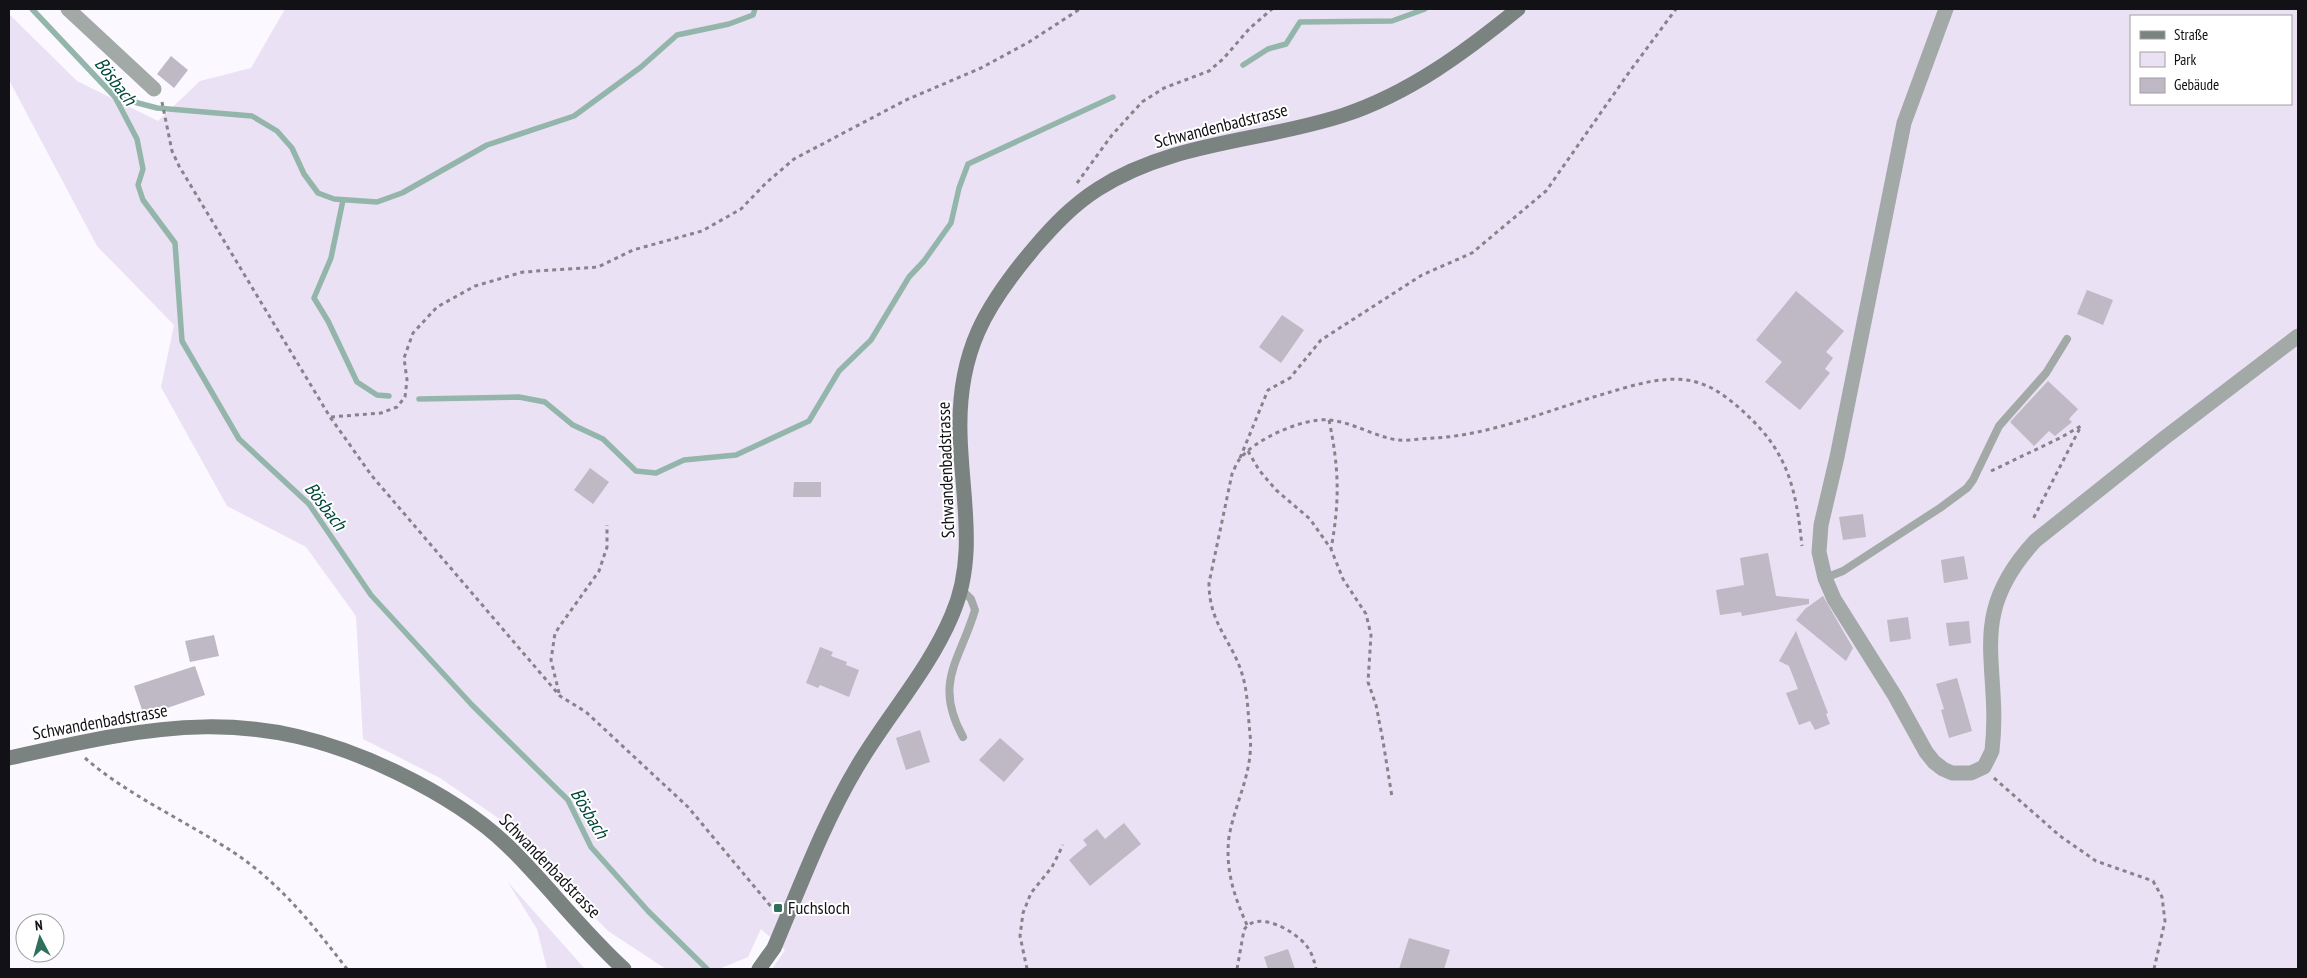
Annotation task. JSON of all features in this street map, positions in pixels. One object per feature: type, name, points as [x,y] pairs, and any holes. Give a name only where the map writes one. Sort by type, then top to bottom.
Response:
[{"type":"street","points":[[68,9],[154,90]]},
{"type":"street","name":"Schwandenbadstrasse","points":[[759,969],[774,948],[842,792],[933,650],[952,616],[961,589],[968,537],[960,431],[962,392],[968,356],[977,330],[990,305],[1009,278],[1057,222],[1073,207],[1098,189],[1134,169],[1168,156],[1342,116],[1380,102],[1408,88],[1469,49],[1518,9]]},
{"type":"street","points":[[1946,9],[1904,123],[1838,457],[1821,525],[1819,552],[1824,578],[1834,599],[1895,696],[1926,752],[1934,762],[1943,769],[1961,774],[1971,773],[1984,767],[1992,751],[1994,740],[1990,640],[1992,619],[2004,584],[2018,561],[2035,541],[2298,336]]},
{"type":"street","name":"Schwandenbadstrasse","points":[[9,758],[124,733],[180,727],[242,727],[305,737],[381,765],[421,785],[481,822],[508,846],[624,969]]},
{"type":"lane","points":[[1824,578],[1844,571],[1960,494],[1973,480],[1999,426],[2046,373],[2067,339]]},
{"type":"lane","points":[[961,589],[971,599],[975,610],[951,672],[949,702],[955,722],[963,737]]},
{"type":"path","points":[[330,417],[381,413],[397,406],[405,397],[407,380],[404,358],[413,333],[436,306],[475,286],[523,272],[598,267],[633,250],[702,231],[742,209],[766,183],[794,159],[906,100],[981,68],[1029,42],[1080,9]]},
{"type":"path","points":[[1075,187],[1112,134],[1142,102],[1164,88],[1209,70],[1223,59],[1250,28],[1272,9]]},
{"type":"path","points":[[1247,925],[1231,884],[1228,850],[1233,821],[1246,781],[1251,736],[1244,679],[1216,623],[1209,596],[1213,562],[1232,474],[1268,390],[1290,378],[1321,340],[1422,275],[1472,253],[1546,191],[1676,9]]},
{"type":"path","points":[[162,104],[172,151],[179,166],[330,417],[372,476],[560,696],[586,712],[688,807],[785,923]]},
{"type":"path","points":[[1239,460],[1259,442],[1288,428],[1316,420],[1329,420],[1398,440],[1449,437],[1498,427],[1622,389],[1663,381],[1685,380],[1697,382],[1721,394],[1755,422],[1771,441],[1783,461],[1798,505]]},
{"type":"path","points":[[1329,420],[1338,466],[1337,514],[1331,549]]},
{"type":"path","points":[[1973,480],[2081,426],[2030,527]]},
{"type":"path","points":[[1248,451],[1258,470],[1276,490],[1310,519],[1331,549],[1343,579],[1366,614],[1370,635],[1368,682],[1376,705],[1384,741],[1392,797]]},
{"type":"path","points":[[560,696],[551,660],[555,633],[599,571],[607,547],[607,525]]},
{"type":"path","points":[[70,744],[113,779],[234,853],[255,868],[300,909],[347,969]]},
{"type":"path","points":[[1984,767],[2060,836],[2089,856],[2153,881],[2162,897],[2165,921],[2154,969]]},
{"type":"path","points":[[1027,969],[1020,936],[1023,913],[1031,893],[1052,866],[1063,845]]},
{"type":"path","points":[[1237,969],[1244,930],[1247,925],[1253,922],[1263,921],[1291,932],[1305,944],[1312,954],[1316,969]]},
{"type":"green space","points":[[285,9],[2298,9],[2298,969],[772,969],[785,950],[761,929],[748,957],[719,969],[666,969],[608,931],[498,818],[440,778],[363,739],[356,616],[306,547],[227,506],[161,387],[174,325],[97,246],[9,80],[9,14],[77,81],[158,121],[200,81],[251,68]]},
{"type":"green space","points":[[507,881],[585,969],[547,969],[537,929]]},
{"type":"building","points":[[171,56],[188,70],[174,88],[157,74]]},
{"type":"building","points":[[2087,290],[2113,300],[2103,325],[2077,314]]},
{"type":"building","points":[[1796,291],[1844,331],[1826,352],[1833,358],[1825,369],[1830,373],[1800,410],[1765,382],[1782,362],[1756,340]]},
{"type":"building","points":[[1282,315],[1304,330],[1281,363],[1259,347]]},
{"type":"building","points":[[2048,381],[2078,409],[2069,419],[2072,422],[2055,436],[2049,431],[2034,446],[2010,422]]},
{"type":"building","points":[[590,468],[609,482],[593,504],[574,490]]},
{"type":"building","points":[[794,482],[821,482],[821,497],[793,497]]},
{"type":"building","points":[[1863,514],[1866,537],[1843,540],[1839,517]]},
{"type":"building","points":[[1768,553],[1776,596],[1809,599],[1809,604],[1742,616],[1741,612],[1720,615],[1716,590],[1744,585],[1740,558]]},
{"type":"building","points":[[1964,556],[1968,579],[1944,583],[1941,560]]},
{"type":"building","points":[[1823,596],[1853,648],[1846,661],[1796,620],[1805,609]]},
{"type":"building","points":[[1908,617],[1911,639],[1890,642],[1887,620]]},
{"type":"building","points":[[1969,621],[1971,643],[1949,646],[1946,623]]},
{"type":"building","points":[[1796,631],[1828,713],[1826,714],[1830,724],[1815,730],[1810,721],[1799,725],[1786,693],[1798,689],[1789,666],[1779,661]]},
{"type":"building","points":[[214,635],[219,656],[190,662],[185,641]]},
{"type":"building","points":[[820,647],[833,652],[831,656],[847,662],[846,665],[859,670],[849,697],[820,685],[818,688],[806,683]]},
{"type":"building","points":[[195,666],[205,695],[144,716],[134,686]]},
{"type":"building","points":[[1957,678],[1972,731],[1949,738],[1941,710],[1944,709],[1936,684]]},
{"type":"building","points":[[920,730],[930,762],[906,770],[896,738]]},
{"type":"building","points":[[1000,738],[1024,759],[1004,782],[979,760]]},
{"type":"building","points":[[1124,823],[1141,844],[1090,886],[1069,860],[1087,845],[1083,840],[1097,829],[1105,839]]},
{"type":"building","points":[[1409,938],[1450,950],[1444,969],[1399,969]]},
{"type":"building","points":[[1288,949],[1295,969],[1268,969],[1264,957]]},
{"type":"waterway","name":"Bösbach","points":[[32,9],[115,97],[137,139],[143,169],[138,185],[143,200],[175,243],[182,341],[239,439],[309,504],[371,595],[472,705],[568,800],[591,847],[648,911],[707,969]]},
{"type":"waterway","points":[[115,97],[157,108],[252,116],[277,131],[292,148],[304,174],[318,193],[334,199],[377,202],[402,193],[487,145],[574,116],[641,67],[677,35],[729,24],[753,15],[755,9]]},
{"type":"waterway","points":[[1243,65],[1268,49],[1286,44],[1300,22],[1392,21],[1425,9]]},
{"type":"waterway","points":[[419,399],[519,397],[545,402],[573,425],[603,439],[636,471],[656,473],[684,460],[736,455],[809,421],[839,371],[871,340],[909,277],[924,261],[951,223],[959,188],[968,164],[1113,97]]},
{"type":"waterway","points":[[343,200],[331,258],[314,298],[328,321],[357,382],[377,395],[389,396]]},
{"type":"place","name":"Fuchsloch","points":[[778,908]]}]
